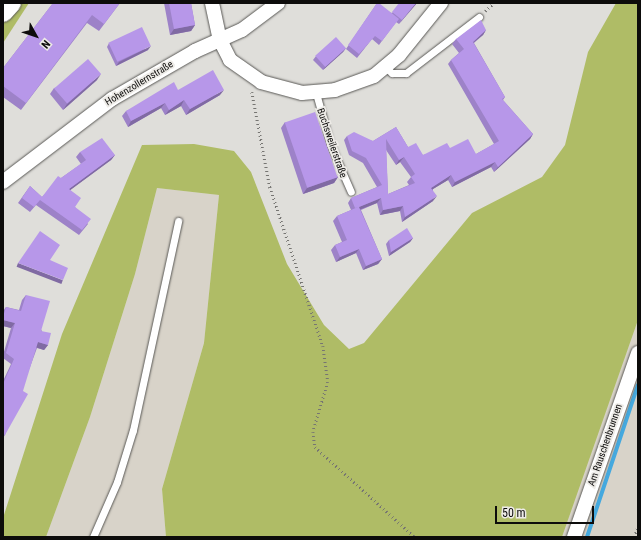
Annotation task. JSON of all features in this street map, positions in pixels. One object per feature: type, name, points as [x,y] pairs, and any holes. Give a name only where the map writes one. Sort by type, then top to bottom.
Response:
[{"type":"main road","points":[[3,12],[11,3]]},
{"type":"street","points":[[212,3],[220,40],[230,60],[250,76],[287,92],[316,93],[360,83],[386,68],[441,3]]},
{"type":"street","name":"Hohenzollernstraße","points":[[3,192],[6,179],[112,100],[220,40],[242,30],[278,3]]},
{"type":"street","name":"Am Rauschenbrunnen","points":[[574,537],[638,353]]},
{"type":"lane","points":[[386,68],[392,73],[406,73],[479,17]]},
{"type":"lane","name":"Buchsweilerstraße","points":[[316,93],[330,144],[351,192]]},
{"type":"lane","points":[[93,537],[117,482],[133,430],[178,221]]},
{"type":"path","points":[[250,76],[270,187],[323,346],[328,382],[313,432],[315,447],[414,537]]},
{"type":"path","points":[[634,537],[638,526]]},
{"type":"shaded area","points":[[157,188],[219,195],[204,343],[162,489],[166,537],[46,537],[90,417],[135,274]]},
{"type":"shaded area","points":[[638,320],[638,537],[562,537],[588,459]]},
{"type":"green space","points":[[3,3],[29,3],[3,43]]},
{"type":"green space","points":[[616,3],[638,3],[638,320],[562,537],[166,537],[162,489],[204,343],[219,195],[157,188],[135,274],[90,417],[46,537],[3,537],[3,518],[62,334],[142,145],[194,144],[234,151],[251,172],[287,264],[324,325],[349,349],[364,343],[472,213],[542,177],[565,145],[588,52]]},
{"type":"building","points":[[53,3],[120,3],[104,24],[92,15],[26,103],[3,86],[3,68]]},
{"type":"building","points":[[169,3],[191,3],[195,25],[174,29]]},
{"type":"building","points":[[377,3],[399,19],[382,41],[375,36],[359,54],[348,45]]},
{"type":"building","points":[[399,3],[416,3],[402,20],[392,12]]},
{"type":"building","points":[[481,20],[486,30],[473,42],[505,97],[502,99],[533,134],[498,167],[495,162],[455,182],[451,175],[431,188],[437,196],[405,217],[403,206],[383,210],[381,198],[359,207],[382,259],[366,266],[359,249],[340,257],[335,245],[347,240],[337,216],[358,207],[355,208],[351,198],[382,185],[366,158],[352,151],[347,136],[354,132],[373,141],[396,127],[408,147],[416,143],[423,155],[447,143],[450,148],[468,139],[476,154],[499,141],[451,60],[464,49],[456,39]],"holes":[[[386,139],[399,160],[404,157],[415,174],[411,177],[415,183],[388,194]]]},
{"type":"building","points":[[142,27],[151,46],[117,62],[108,43]]},
{"type":"building","points":[[336,37],[346,48],[325,67],[315,56]]},
{"type":"building","points":[[88,59],[101,74],[67,104],[54,89]]},
{"type":"building","points":[[213,70],[224,90],[190,109],[184,100],[169,110],[165,103],[131,121],[126,111],[174,82],[178,90]]},
{"type":"building","points":[[315,112],[337,177],[307,188],[285,122]]},
{"type":"building","points":[[102,138],[115,155],[69,189],[81,198],[75,207],[91,219],[82,230],[40,200],[34,207],[22,198],[30,186],[42,197],[58,176],[61,178],[86,160],[80,152]]},
{"type":"building","points":[[407,228],[413,238],[391,252],[389,240]]},
{"type":"building","points":[[40,231],[60,245],[50,260],[68,268],[63,280],[18,263]]},
{"type":"building","points":[[26,295],[50,301],[41,331],[51,333],[48,345],[38,342],[23,391],[28,394],[5,435],[3,434],[3,384],[14,359],[6,353],[15,323],[3,320],[3,317],[6,307],[21,311]]},
{"type":"waterway","points":[[587,537],[638,385]]}]
